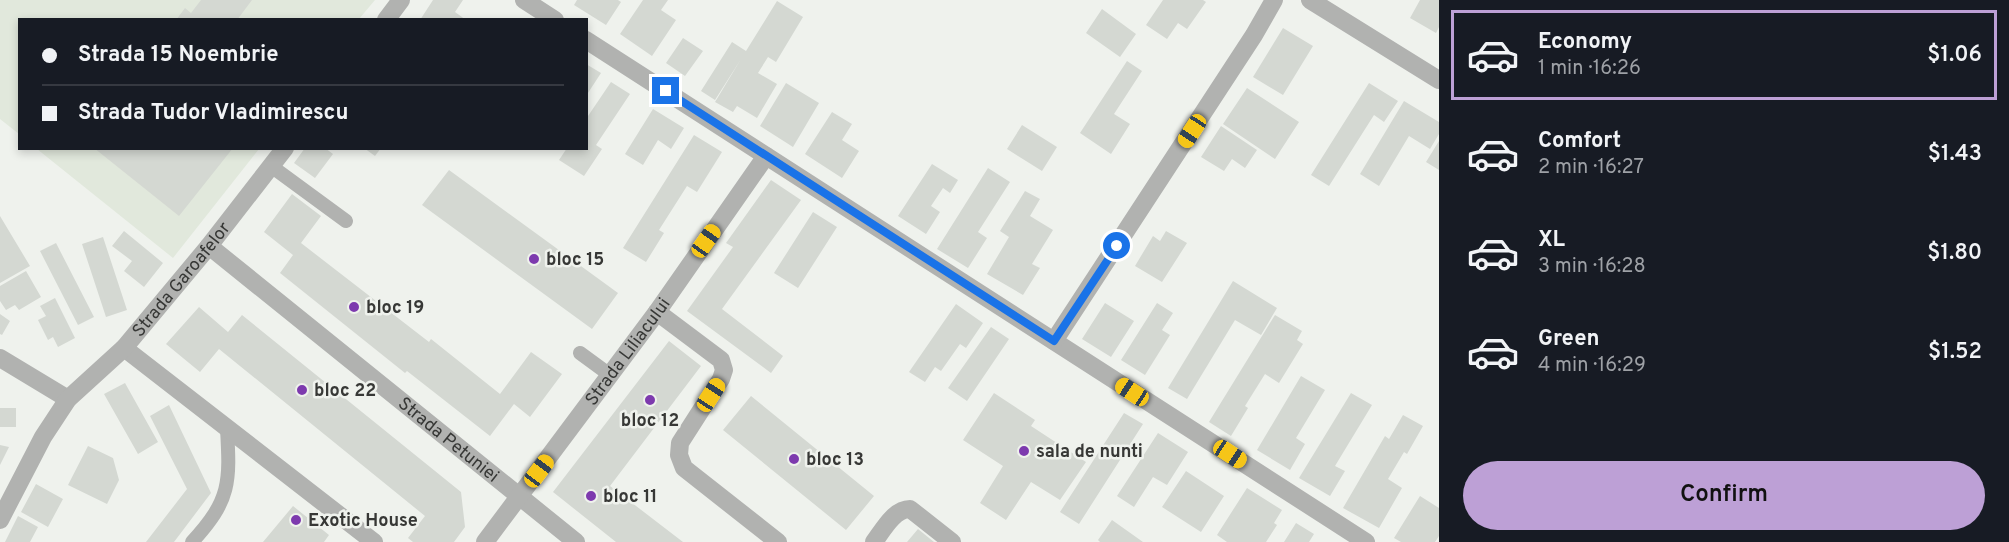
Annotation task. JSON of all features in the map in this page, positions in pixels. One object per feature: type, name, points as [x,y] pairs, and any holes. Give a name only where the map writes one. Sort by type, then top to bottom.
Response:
[{"type":"street","points":[[388,18],[401,0]]},
{"type":"street","points":[[524,0],[552,18]]},
{"type":"street","points":[[1054,341],[1248,45],[1274,0]]},
{"type":"street","points":[[1310,0],[1439,80]]},
{"type":"street","points":[[588,41],[1366,542]]},
{"type":"street","name":"Strada Garoafelor","points":[[0,520],[43,437],[68,399],[124,348],[209,246],[284,150]]},
{"type":"street","name":"Strada Liliacului","points":[[485,542],[657,312],[766,156]]},
{"type":"street","name":"Strada Petuniei","points":[[209,246],[576,542]]},
{"type":"street","points":[[657,312],[721,360],[724,370],[721,380],[680,443],[680,455],[684,468],[778,542]]},
{"type":"street","points":[[124,348],[374,542]]},
{"type":"street","points":[[0,358],[68,399]]},
{"type":"street","points":[[874,542],[896,514],[903,509],[910,509],[952,542]]},
{"type":"lane","points":[[272,166],[346,221]]},
{"type":"lane","points":[[580,353],[610,375]]},
{"type":"lane","points":[[192,542],[208,525],[225,496],[229,470],[227,428]]},
{"type":"shaded area","points":[[0,0],[375,0],[360,18],[18,18],[18,133],[0,119]]},
{"type":"shaded area","points":[[38,150],[258,150],[173,258]]},
{"type":"building","points":[[201,0],[252,0],[238,18],[178,18],[185,8],[191,13]]},
{"type":"building","points":[[433,0],[463,0],[455,12],[463,18],[421,18]]},
{"type":"building","points":[[577,0],[618,0],[621,2],[606,25],[574,5]]},
{"type":"building","points":[[643,0],[668,0],[661,10],[676,20],[652,56],[620,34]]},
{"type":"building","points":[[1163,0],[1203,0],[1206,2],[1187,29],[1178,23],[1167,39],[1146,25]]},
{"type":"building","points":[[1420,0],[1439,0],[1439,27],[1436,33],[1410,18]]},
{"type":"building","points":[[777,1],[803,17],[776,62],[768,57],[758,73],[777,84],[757,118],[737,106],[733,112],[715,102],[741,59],[715,100],[701,91],[732,42],[746,51]]},
{"type":"building","points":[[1102,9],[1136,34],[1120,57],[1086,33]]},
{"type":"building","points":[[1283,28],[1313,46],[1283,95],[1253,77]]},
{"type":"building","points":[[683,38],[703,51],[685,76],[666,63]]},
{"type":"building","points":[[1127,61],[1142,71],[1114,114],[1130,124],[1111,154],[1080,133]]},
{"type":"building","points":[[588,65],[601,73],[588,93]]},
{"type":"building","points":[[611,82],[630,94],[596,145],[602,149],[584,176],[559,160],[566,150],[588,150],[588,116]]},
{"type":"building","points":[[786,83],[819,103],[793,147],[760,126]]},
{"type":"building","points":[[1369,83],[1398,101],[1384,122],[1374,115],[1329,186],[1311,175]]},
{"type":"building","points":[[1247,88],[1299,122],[1275,159],[1223,124]]},
{"type":"building","points":[[1404,101],[1439,122],[1439,134],[1430,149],[1409,136],[1379,186],[1360,174]]},
{"type":"building","points":[[653,109],[684,128],[671,149],[658,140],[643,165],[625,154]]},
{"type":"building","points":[[832,112],[852,124],[842,140],[859,151],[842,178],[805,154]]},
{"type":"building","points":[[1022,125],[1057,147],[1042,171],[1007,149]]},
{"type":"building","points":[[1221,126],[1257,150],[1245,168],[1232,159],[1224,171],[1201,157]]},
{"type":"building","points":[[694,135],[722,152],[697,192],[687,186],[659,230],[664,233],[646,262],[623,248]]},
{"type":"building","points":[[1439,141],[1439,170],[1426,162]]},
{"type":"building","points":[[96,150],[231,150],[179,216]]},
{"type":"building","points":[[304,150],[328,150],[333,154],[315,178],[294,163]]},
{"type":"building","points":[[367,150],[380,150],[375,156]]},
{"type":"building","points":[[932,164],[958,180],[950,193],[943,188],[931,206],[940,212],[926,234],[898,216]]},
{"type":"building","points":[[988,168],[1010,182],[978,232],[987,238],[968,268],[937,249]]},
{"type":"building","name":"bloc 15","points":[[449,170],[618,293],[592,329],[422,205]]},
{"type":"building","points":[[771,180],[801,200],[722,309],[783,356],[771,373],[687,311],[733,247],[726,243]]},
{"type":"building","points":[[1025,191],[1040,199],[1030,216],[1053,230],[1032,264],[1040,268],[1023,295],[987,274],[1009,237],[1000,231]]},
{"type":"building","name":"bloc 19","points":[[292,194],[321,216],[301,243],[429,342],[431,339],[500,394],[531,352],[562,374],[530,417],[514,404],[490,436],[407,371],[405,373],[280,273],[293,255],[264,232]]},
{"type":"building","points":[[813,212],[837,227],[798,288],[774,273]]},
{"type":"building","points":[[0,216],[30,266],[0,283]]},
{"type":"building","points":[[124,231],[163,263],[144,287],[124,271],[132,261],[112,246]]},
{"type":"building","points":[[1166,231],[1187,243],[1162,282],[1135,266],[1153,236],[1160,241]]},
{"type":"building","points":[[103,237],[127,310],[106,317],[82,244]]},
{"type":"building","points":[[56,243],[94,317],[78,325],[40,251]]},
{"type":"building","points":[[26,271],[41,297],[19,310],[15,305],[6,310],[0,301],[0,286]]},
{"type":"building","points":[[1233,281],[1277,308],[1261,335],[1235,320],[1187,399],[1168,388]]},
{"type":"building","points":[[55,298],[75,338],[58,347],[53,337],[48,340],[38,320],[46,316],[40,306]]},
{"type":"building","points":[[1105,303],[1134,321],[1111,357],[1082,339]]},
{"type":"building","points":[[1157,303],[1173,313],[1162,330],[1170,335],[1145,375],[1121,360]]},
{"type":"building","points":[[956,304],[983,323],[966,348],[960,344],[941,371],[935,367],[925,382],[909,372]]},
{"type":"building","name":"bloc 22","points":[[199,307],[228,332],[242,315],[461,492],[465,527],[454,542],[413,542],[408,538],[425,516],[219,349],[200,372],[166,344]]},
{"type":"building","points":[[0,314],[10,321],[2,335],[0,334]]},
{"type":"building","points":[[1275,315],[1302,331],[1297,340],[1303,344],[1279,383],[1265,374],[1245,406],[1248,408],[1231,436],[1209,422]]},
{"type":"building","points":[[991,327],[1009,339],[967,401],[948,388]]},
{"type":"building","points":[[669,341],[701,366],[610,486],[683,542],[616,542],[553,492]]},
{"type":"building","points":[[1301,376],[1325,390],[1296,438],[1305,444],[1290,470],[1257,450]]},
{"type":"building","points":[[125,383],[158,442],[138,454],[104,394]]},
{"type":"building","name":"sala de nunti","points":[[994,393],[1035,420],[1031,426],[1086,462],[1060,500],[1031,482],[1006,520],[980,503],[1003,466],[963,440]]},
{"type":"building","points":[[1351,393],[1372,405],[1335,466],[1345,471],[1330,496],[1299,478]]},
{"type":"building","name":"bloc 13","points":[[751,396],[874,496],[846,530],[723,430]]},
{"type":"building","points":[[169,405],[211,493],[174,542],[146,542],[187,489],[150,416]]},
{"type":"building","points":[[0,408],[16,408],[16,427],[0,427]]},
{"type":"building","points":[[1124,413],[1143,424],[1079,524],[1060,512]]},
{"type":"building","points":[[1403,415],[1423,426],[1407,454],[1404,452],[1388,479],[1402,488],[1379,528],[1343,508],[1385,436],[1389,439]]},
{"type":"building","points":[[1158,433],[1188,452],[1167,485],[1153,477],[1134,507],[1117,496]]},
{"type":"building","points":[[0,445],[9,447],[0,465]]},
{"type":"building","points":[[88,446],[113,458],[119,480],[107,504],[68,485]]},
{"type":"building","points":[[1186,471],[1224,496],[1201,532],[1162,507]]},
{"type":"building","points":[[36,484],[63,499],[48,527],[21,512]]},
{"type":"building","points":[[1247,488],[1282,510],[1274,523],[1277,525],[1266,542],[1227,542],[1217,535]]},
{"type":"building","points":[[1420,496],[1439,508],[1439,536],[1435,542],[1401,542],[1394,538]]},
{"type":"building","name":"Exotic House","points":[[293,506],[329,535],[324,542],[263,542]]},
{"type":"building","points":[[18,516],[38,527],[30,542],[5,542]]},
{"type":"building","points":[[1112,520],[1143,542],[1100,542],[1098,540]]},
{"type":"building","points":[[1296,523],[1314,534],[1309,542],[1284,542]]},
{"type":"building","points":[[918,529],[934,542],[907,542]]},
{"type":"place","name":"bloc 15","points":[[534,259]]},
{"type":"place","name":"bloc 19","points":[[354,307]]},
{"type":"place","name":"bloc 22","points":[[302,390]]},
{"type":"place","name":"bloc 12","points":[[650,400]]},
{"type":"place","name":"sala de nunti","points":[[1024,451]]},
{"type":"place","name":"bloc 13","points":[[794,459]]},
{"type":"place","name":"bloc 11","points":[[591,496]]},
{"type":"place","name":"Exotic House","points":[[296,520]]},
{"type":"route","points":[[666,91],[1054,341],[1117,246]]}]
